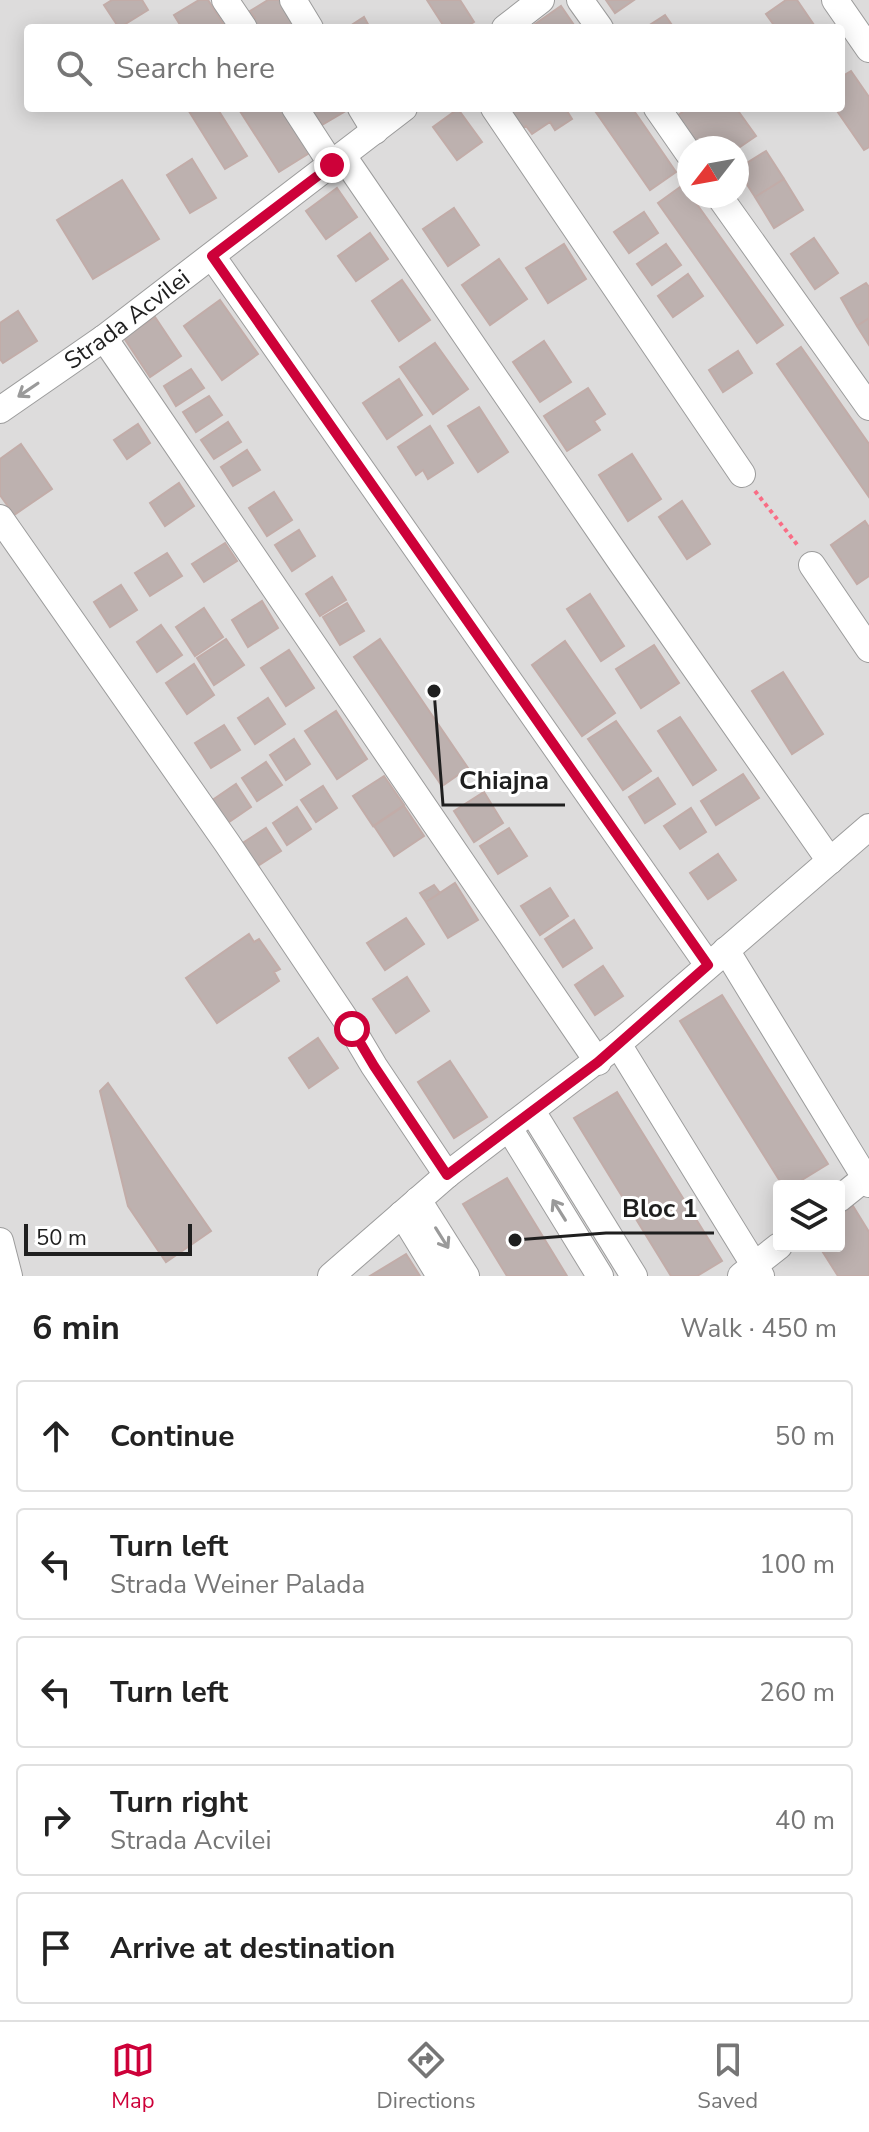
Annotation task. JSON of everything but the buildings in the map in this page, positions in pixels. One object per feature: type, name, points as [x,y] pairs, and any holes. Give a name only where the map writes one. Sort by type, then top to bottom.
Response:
[{"type":"street","points":[[225,0],[241,24]]},
{"type":"street","points":[[293,0],[308,24]]},
{"type":"street","points":[[510,24],[541,0]]},
{"type":"street","points":[[580,0],[597,24]]},
{"type":"street","points":[[835,0],[869,49]]},
{"type":"street","points":[[298,112],[338,160],[830,861]]},
{"type":"street","points":[[363,112],[375,131]]},
{"type":"street","name":"Strada Acvilei","points":[[0,410],[104,338],[399,112]]},
{"type":"street","points":[[497,112],[742,474]]},
{"type":"street","points":[[660,112],[677,137]]},
{"type":"street","points":[[728,208],[869,407]]},
{"type":"street","points":[[212,256],[717,958],[867,1181],[845,1195]]},
{"type":"street","points":[[104,338],[598,1062]]},
{"type":"street","points":[[0,518],[236,857],[447,1175]]},
{"type":"street","points":[[812,565],[869,649]]},
{"type":"street","points":[[331,1276],[447,1175],[598,1062],[869,827]]},
{"type":"street","points":[[618,1044],[752,1272],[773,1252]]},
{"type":"street","points":[[532,1111],[634,1276]]},
{"type":"street","points":[[509,1128],[600,1276]]},
{"type":"street","points":[[410,1207],[440,1276]]},
{"type":"street","points":[[410,1207],[466,1276]]},
{"type":"street","points":[[0,1241],[6,1273]]},
{"type":"path","points":[[742,474],[812,565]]},
{"type":"shaded area","points":[[0,0],[869,0],[869,1276],[0,1276]]},
{"type":"place","name":"Chiajna","points":[[434,691]]},
{"type":"place","name":"Bloc 1","points":[[515,1240]]},
{"type":"route","points":[[332,165],[212,256],[708,965],[598,1062],[447,1175],[352,1029]]}]
